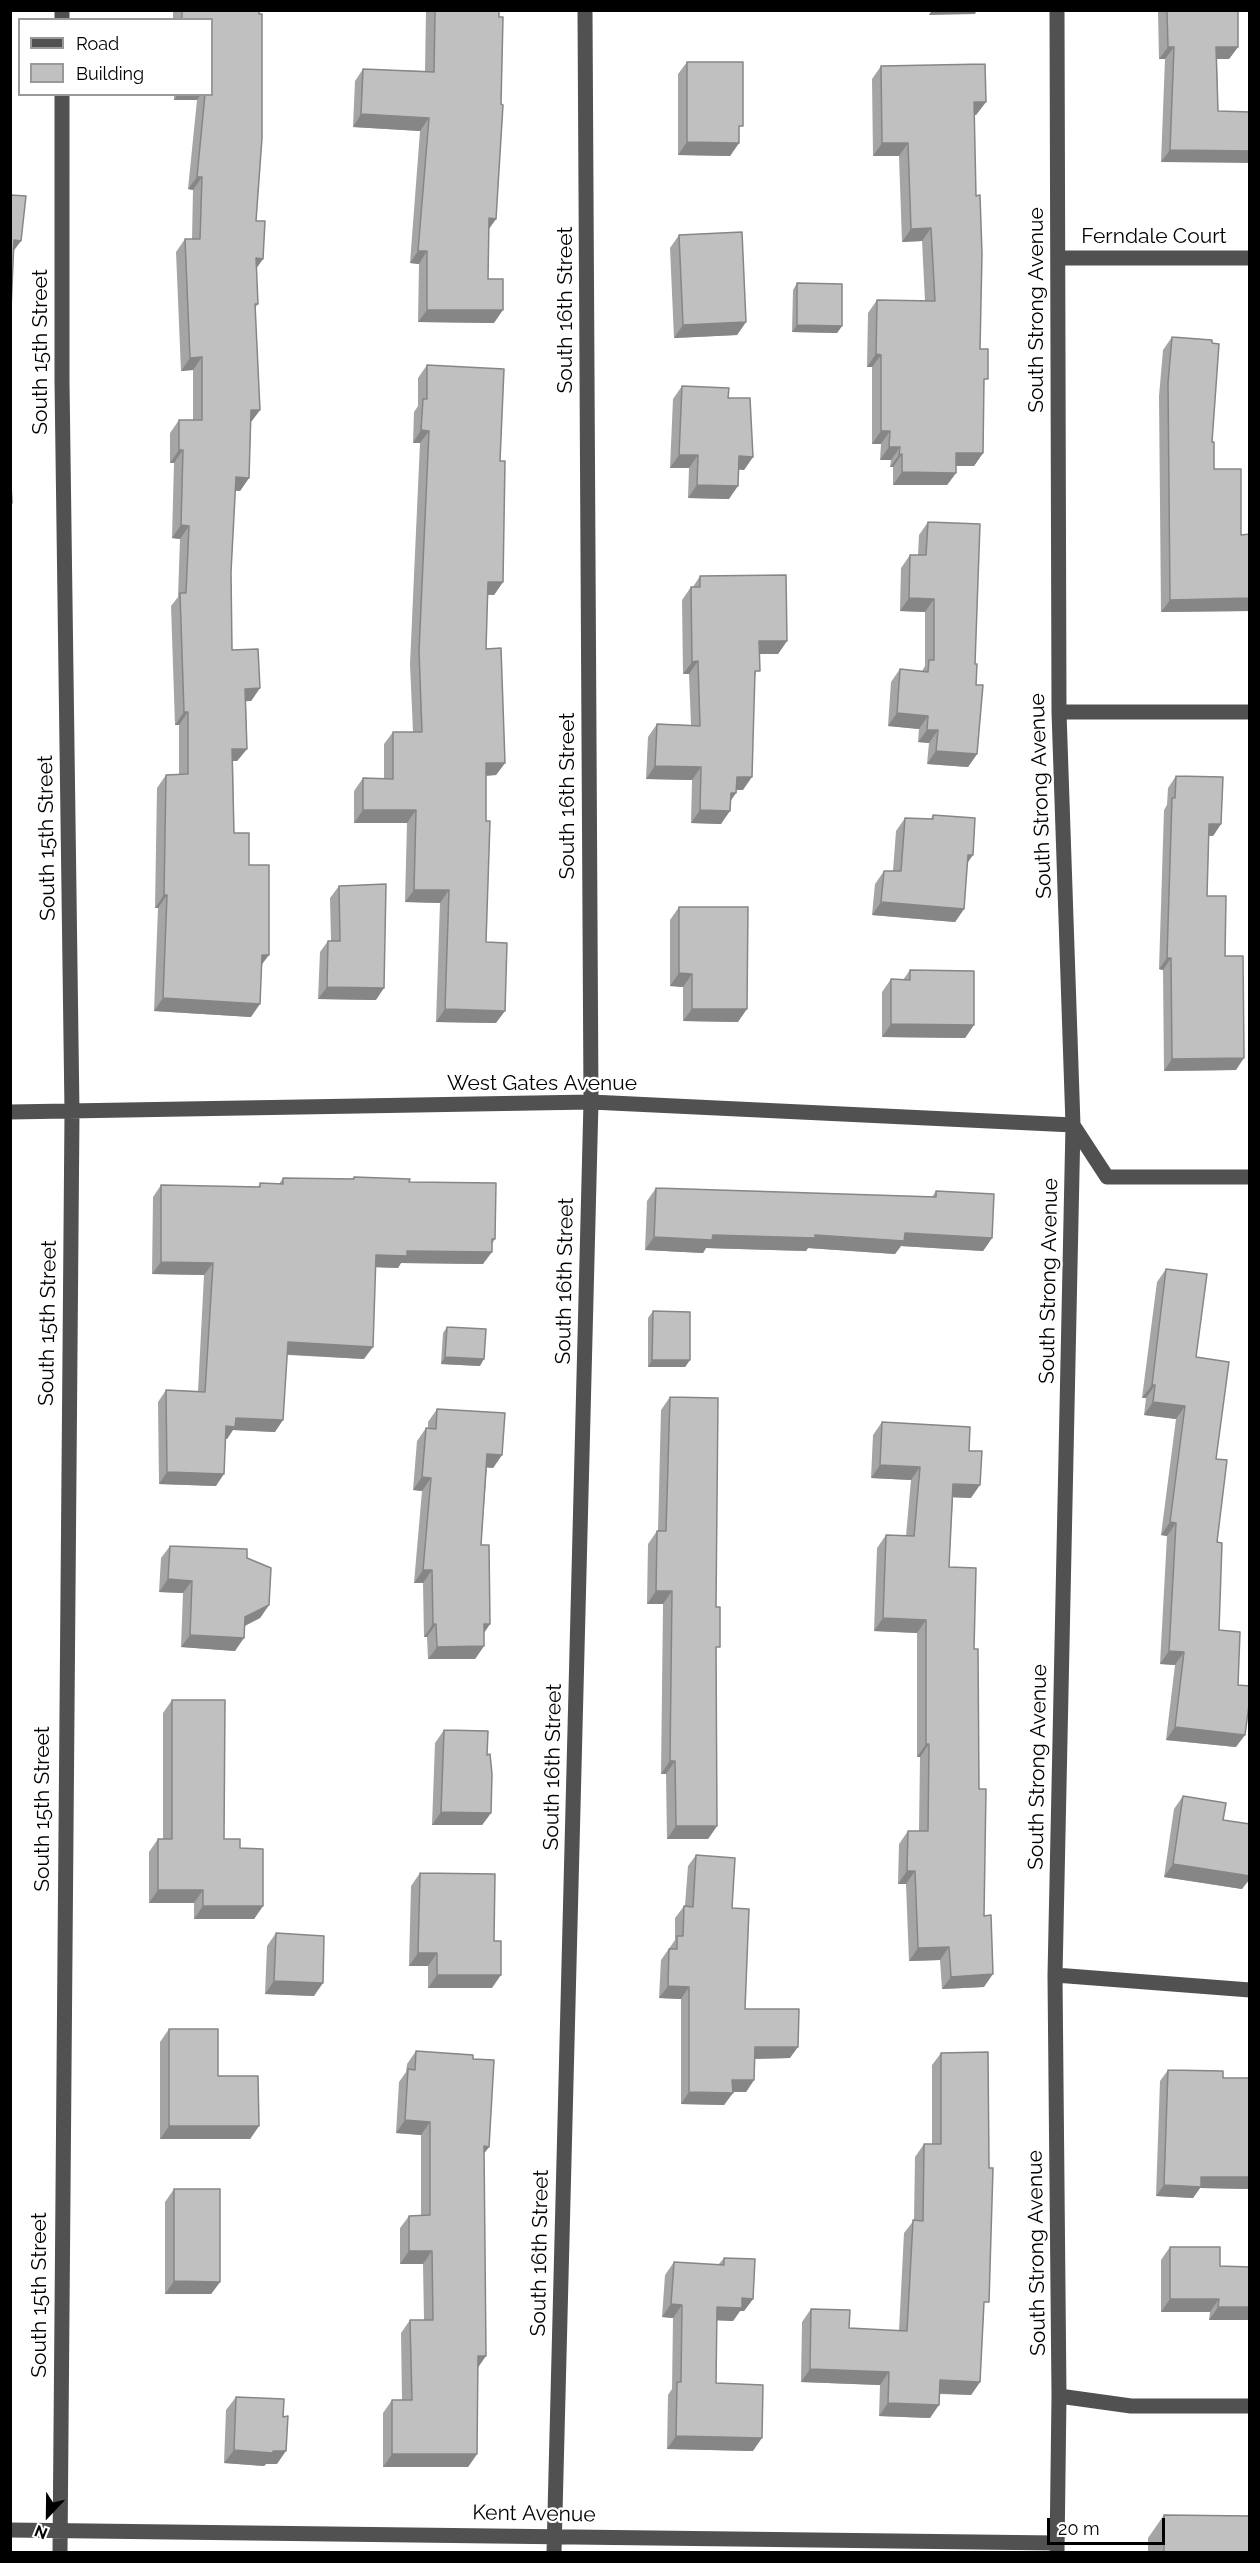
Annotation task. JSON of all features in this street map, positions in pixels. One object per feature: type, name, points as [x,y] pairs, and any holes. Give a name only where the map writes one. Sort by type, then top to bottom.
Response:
[{"type":"street","name":"South 16th Street","points":[[554,2553],[591,1102],[585,10]]},
{"type":"street","name":"South Strong Avenue","points":[[1057,10],[1059,712],[1073,1125],[1055,1975],[1059,2396],[1057,2548]]},
{"type":"street","name":"South 15th Street","points":[[60,2553],[72,1112],[62,381],[62,96]]},
{"type":"street","name":"Ferndale Court","points":[[1058,258],[1250,258]]},
{"type":"street","points":[[1059,712],[1250,712]]},
{"type":"street","name":"West Gates Avenue","points":[[10,1112],[591,1102],[1073,1125]]},
{"type":"street","points":[[1073,1125],[1107,1177],[1250,1177]]},
{"type":"street","points":[[1055,1975],[1250,1990]]},
{"type":"street","points":[[1059,2396],[1131,2406],[1250,2406]]},
{"type":"street","name":"Kent Avenue","points":[[10,2530],[554,2536],[1057,2548]]},
{"type":"building","points":[[182,10],[259,10],[259,14],[262,14],[262,138],[256,221],[265,221],[263,259],[256,258],[258,304],[255,304],[260,410],[251,410],[249,478],[236,477],[231,572],[232,650],[258,649],[260,688],[245,689],[247,749],[232,749],[234,833],[249,833],[249,865],[269,865],[269,955],[262,955],[260,1004],[163,998],[167,895],[164,895],[166,775],[188,774],[188,712],[184,712],[180,593],[186,593],[189,526],[181,525],[183,450],[179,450],[179,420],[202,420],[202,357],[190,358],[185,239],[200,239],[202,177],[197,177],[205,96],[213,96],[213,18],[182,18]]},
{"type":"building","points":[[435,10],[499,10],[499,17],[503,17],[501,104],[503,105],[496,219],[489,218],[488,279],[503,279],[503,310],[427,310],[427,251],[418,251],[429,118],[361,114],[363,69],[434,72]]},
{"type":"building","points":[[1167,10],[1238,10],[1238,47],[1216,47],[1218,111],[1250,112],[1250,151],[1170,150],[1174,47],[1168,47]]},
{"type":"building","points":[[687,62],[743,62],[743,126],[739,126],[739,143],[687,142]]},
{"type":"building","points":[[985,64],[986,102],[974,102],[976,196],[980,195],[982,254],[980,349],[988,349],[988,379],[984,379],[983,453],[956,453],[956,473],[902,472],[900,447],[889,447],[890,431],[881,431],[881,355],[876,354],[877,300],[935,301],[931,228],[911,229],[908,143],[882,143],[881,66]]},
{"type":"building","points":[[10,195],[26,196],[21,241],[14,240],[10,333]]},
{"type":"building","points":[[742,232],[746,322],[683,325],[679,235]]},
{"type":"building","points":[[797,283],[842,284],[842,326],[797,325]]},
{"type":"building","points":[[1172,337],[1212,340],[1212,343],[1219,344],[1212,442],[1214,442],[1214,469],[1241,469],[1241,535],[1250,534],[1250,598],[1170,600],[1168,383]]},
{"type":"building","points":[[427,365],[504,369],[500,461],[505,461],[503,582],[488,582],[486,649],[501,648],[505,763],[486,763],[486,821],[490,821],[486,942],[507,943],[505,1011],[445,1009],[449,890],[414,890],[416,810],[363,810],[363,778],[393,779],[393,732],[422,732],[419,651],[429,431],[421,430],[423,399],[427,399]]},
{"type":"building","points":[[682,386],[729,388],[728,398],[750,398],[753,457],[739,456],[738,486],[697,485],[698,455],[679,455]]},
{"type":"building","points":[[10,466],[12,503],[10,503]]},
{"type":"building","points":[[928,522],[980,524],[975,664],[977,664],[976,685],[983,685],[977,754],[936,751],[938,730],[927,730],[928,716],[897,713],[900,669],[928,672],[929,660],[934,660],[934,599],[909,598],[910,555],[926,555]]},
{"type":"building","points":[[786,575],[787,641],[759,641],[760,671],[755,671],[752,777],[737,777],[736,793],[731,793],[730,811],[700,810],[701,767],[655,766],[657,724],[700,726],[698,661],[692,662],[691,587],[700,587],[700,576]]},
{"type":"building","points":[[1176,776],[1223,777],[1221,824],[1209,824],[1207,896],[1226,896],[1225,956],[1243,956],[1244,1058],[1172,1059],[1171,958],[1167,958],[1172,798],[1175,798]]},
{"type":"building","points":[[933,815],[975,818],[973,855],[968,855],[964,909],[881,902],[884,871],[901,871],[905,818],[933,819]]},
{"type":"building","points":[[386,884],[384,988],[327,987],[328,941],[340,941],[339,886]]},
{"type":"building","points":[[679,907],[748,907],[747,1009],[692,1009],[692,974],[679,973]]},
{"type":"building","points":[[910,970],[974,971],[974,1025],[891,1024],[891,979],[910,980]]},
{"type":"building","points":[[354,1177],[410,1179],[409,1182],[496,1183],[495,1239],[492,1239],[492,1252],[407,1251],[407,1256],[376,1255],[373,1347],[288,1342],[283,1420],[236,1418],[235,1427],[226,1426],[224,1474],[167,1472],[166,1390],[205,1392],[213,1263],[161,1262],[161,1185],[260,1187],[260,1183],[283,1184],[283,1178],[354,1179]]},
{"type":"building","points":[[656,1188],[936,1197],[936,1191],[994,1194],[992,1238],[905,1233],[904,1241],[815,1235],[815,1238],[713,1235],[712,1240],[654,1237]]},
{"type":"building","points":[[1166,1269],[1207,1274],[1196,1357],[1229,1362],[1216,1459],[1227,1460],[1217,1542],[1222,1543],[1219,1630],[1240,1632],[1238,1685],[1250,1686],[1245,1735],[1175,1727],[1184,1652],[1169,1651],[1176,1523],[1170,1522],[1185,1406],[1153,1402],[1155,1385],[1152,1385]]},
{"type":"building","points":[[653,1311],[690,1312],[690,1360],[652,1360]]},
{"type":"building","points":[[447,1327],[486,1329],[484,1359],[445,1357]]},
{"type":"building","points":[[670,1397],[718,1398],[716,1607],[720,1607],[720,1647],[716,1647],[717,1826],[676,1826],[675,1761],[670,1761],[672,1591],[656,1591],[657,1531],[666,1531]]},
{"type":"building","points":[[437,1409],[505,1413],[502,1455],[487,1454],[481,1545],[489,1545],[490,1624],[484,1624],[484,1646],[437,1647],[436,1624],[433,1624],[432,1570],[423,1570],[431,1478],[422,1477],[426,1428],[436,1429]]},
{"type":"building","points":[[882,1422],[970,1427],[969,1451],[982,1451],[980,1485],[953,1484],[949,1567],[976,1568],[974,1649],[978,1649],[979,1789],[986,1789],[984,1916],[991,1915],[993,1974],[951,1977],[949,1947],[918,1948],[915,1871],[907,1871],[908,1831],[928,1831],[929,1744],[926,1744],[926,1620],[883,1618],[886,1535],[914,1536],[920,1467],[880,1465]]},
{"type":"building","points":[[170,1546],[247,1549],[247,1558],[271,1568],[269,1605],[245,1617],[244,1638],[190,1635],[192,1581],[168,1579]]},
{"type":"building","points":[[172,1700],[225,1700],[224,1839],[240,1839],[240,1848],[263,1849],[263,1906],[203,1906],[203,1890],[158,1890],[158,1839],[172,1839]]},
{"type":"building","points":[[444,1730],[488,1731],[487,1755],[490,1754],[492,1774],[491,1813],[441,1812]]},
{"type":"building","points":[[1183,1796],[1226,1803],[1223,1820],[1250,1824],[1250,1876],[1173,1864]]},
{"type":"building","points":[[696,1855],[735,1858],[732,1908],[749,1909],[745,2009],[799,2009],[798,2047],[755,2047],[754,2080],[732,2080],[733,2093],[689,2092],[689,1987],[668,1986],[669,1949],[677,1949],[677,1936],[683,1936],[684,1906],[693,1907]]},
{"type":"building","points":[[420,1873],[495,1874],[494,1941],[501,1941],[501,1975],[437,1975],[437,1953],[418,1953]]},
{"type":"building","points":[[276,1933],[324,1936],[323,1983],[274,1981]]},
{"type":"building","points":[[169,2029],[218,2029],[218,2076],[258,2076],[259,2126],[169,2126]]},
{"type":"building","points":[[416,2051],[473,2055],[473,2059],[494,2060],[489,2147],[484,2146],[486,2356],[478,2356],[477,2454],[392,2454],[392,2400],[412,2400],[410,2320],[433,2320],[432,2251],[409,2251],[409,2216],[430,2215],[430,2122],[405,2120],[408,2069],[415,2070]]},
{"type":"building","points":[[988,2052],[989,2168],[993,2168],[989,2302],[984,2302],[980,2382],[940,2380],[939,2405],[888,2403],[889,2372],[810,2369],[811,2309],[850,2310],[849,2328],[907,2331],[913,2220],[923,2221],[924,2144],[941,2144],[941,2053]]},
{"type":"building","points":[[1168,2070],[1223,2071],[1223,2078],[1250,2078],[1250,2177],[1201,2177],[1201,2187],[1164,2185]]},
{"type":"building","points":[[174,2189],[220,2189],[220,2282],[174,2281]]},
{"type":"building","points":[[1170,2247],[1220,2247],[1220,2266],[1250,2267],[1250,2307],[1218,2307],[1219,2299],[1170,2299]]},
{"type":"building","points":[[724,2258],[755,2259],[753,2299],[742,2298],[742,2308],[717,2307],[716,2383],[763,2385],[762,2438],[676,2436],[677,2382],[681,2382],[682,2305],[671,2304],[674,2262],[724,2265]]},
{"type":"building","points":[[236,2397],[284,2399],[283,2417],[288,2416],[286,2451],[273,2451],[273,2453],[234,2450]]},
{"type":"building","points":[[1164,2515],[1250,2516],[1250,2553],[1164,2553]]}]
